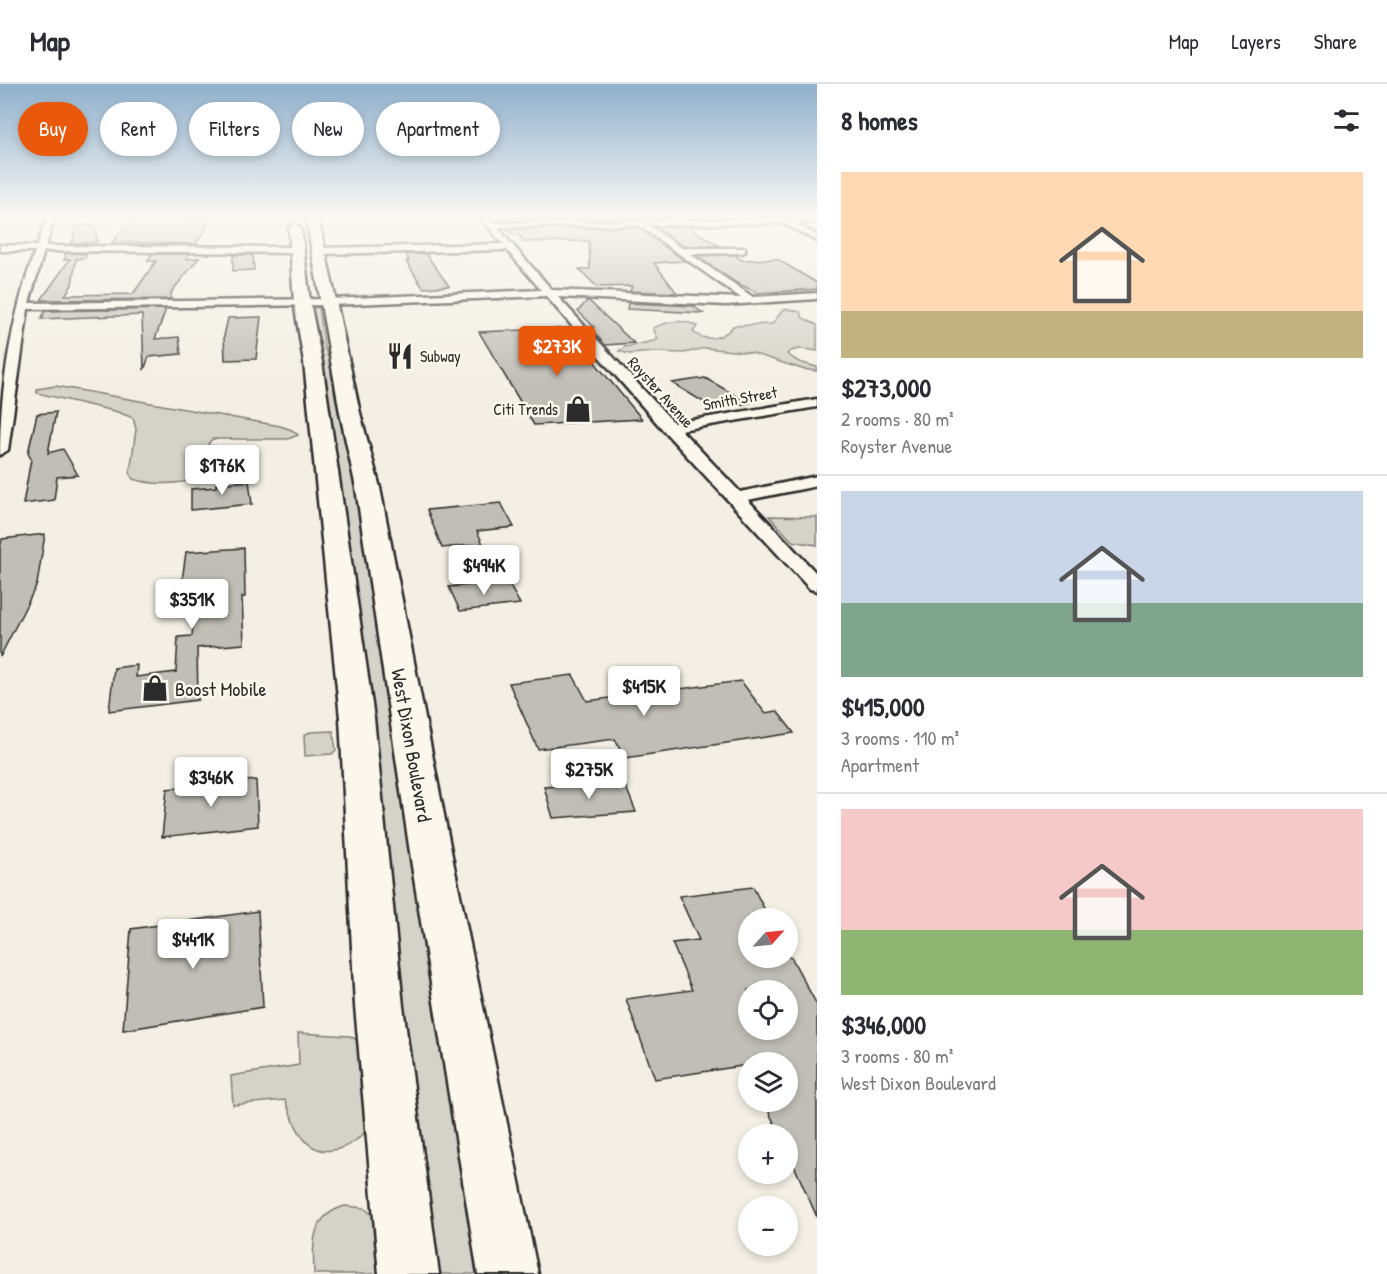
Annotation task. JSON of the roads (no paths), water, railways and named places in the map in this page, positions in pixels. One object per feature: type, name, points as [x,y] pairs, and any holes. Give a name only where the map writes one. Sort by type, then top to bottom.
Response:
[{"type":"highway","name":"West Dixon Boulevard","points":[[312,273],[316,302],[368,488],[433,866],[508,1274]]},
{"type":"highway","name":"West Dixon Boulevard","points":[[316,302],[313,362],[357,718],[379,1006],[409,1274]]},
{"type":"street","points":[[1,442],[23,306],[33,273]]},
{"type":"street","name":"Royster Avenue","points":[[531,273],[669,428],[817,585]]},
{"type":"street","points":[[712,273],[752,301]]},
{"type":"street","points":[[23,306],[316,302],[547,292],[676,300],[752,301],[817,296]]},
{"type":"street","name":"Smith Street","points":[[669,428],[817,403]]},
{"type":"street","points":[[735,498],[817,482]]},
{"type":"place","name":"Subway","points":[[400,356]]},
{"type":"place","name":"Citi Trends","points":[[578,409]]},
{"type":"place","name":"Boost Mobile","points":[[155,688]]}]
